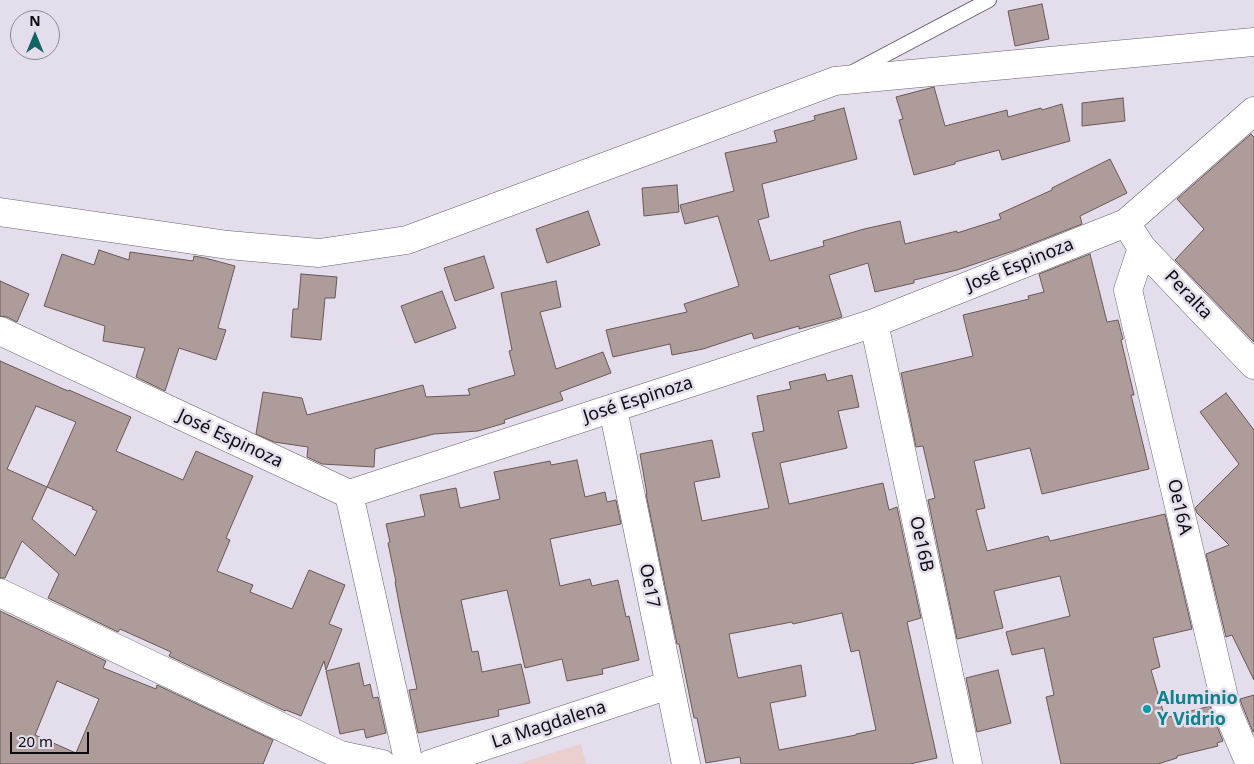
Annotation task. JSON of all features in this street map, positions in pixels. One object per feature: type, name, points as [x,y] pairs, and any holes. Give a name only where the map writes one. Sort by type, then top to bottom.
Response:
[{"type":"street","points":[[0,212],[228,245],[319,253],[407,240],[835,81],[1254,42]]},
{"type":"street","name":"José Espinoza","points":[[0,331],[349,494],[874,323],[1126,223],[1254,111]]},
{"type":"street","name":"Peralta","points":[[1126,223],[1142,248],[1254,365]]},
{"type":"street","name":"Oe16A","points":[[1142,248],[1128,290],[1227,710],[1250,764]]},
{"type":"street","name":"Oe16B","points":[[874,323],[968,764]]},
{"type":"street","name":"Oe17","points":[[613,409],[686,764]]},
{"type":"street","points":[[349,494],[409,764]]},
{"type":"street","points":[[0,593],[340,755],[382,764]]},
{"type":"street","name":"La Magdalena","points":[[430,764],[669,685]]},
{"type":"lane","points":[[835,81],[989,0]]},
{"type":"shaded area","points":[[581,744],[586,764],[517,764]]},
{"type":"building","points":[[1042,4],[1049,39],[1015,46],[1008,11]]},
{"type":"building","points":[[934,87],[945,126],[1007,110],[1008,117],[1062,104],[1070,141],[1002,160],[999,150],[914,175],[899,120],[903,119],[896,97]]},
{"type":"building","points":[[1123,98],[1125,121],[1082,126],[1082,103]]},
{"type":"building","points":[[844,108],[857,159],[762,184],[769,217],[758,220],[770,261],[824,246],[823,241],[900,221],[905,244],[957,231],[957,233],[1001,219],[999,214],[1052,190],[1052,188],[1110,159],[1127,193],[1080,216],[1082,224],[1016,250],[957,270],[914,280],[914,283],[875,292],[868,263],[829,275],[842,317],[839,318],[799,329],[799,326],[754,339],[752,333],[703,349],[672,355],[670,344],[613,357],[606,330],[687,312],[684,304],[739,286],[718,216],[685,224],[680,205],[734,191],[725,153],[777,142],[774,131],[815,120],[814,116]]},
{"type":"building","points":[[1251,134],[1254,137],[1254,342],[1175,260],[1204,229],[1177,199]]},
{"type":"building","points":[[677,185],[679,212],[644,216],[642,188]]},
{"type":"building","points":[[588,211],[600,245],[547,263],[536,229]]},
{"type":"building","points":[[99,250],[129,260],[130,252],[193,261],[194,256],[235,266],[218,328],[226,330],[216,360],[179,348],[165,391],[136,377],[145,348],[103,341],[105,326],[44,306],[62,254],[94,265]]},
{"type":"building","points":[[1090,254],[1107,322],[1118,320],[1134,395],[1131,395],[1149,469],[1042,494],[1030,448],[974,461],[985,508],[976,510],[987,551],[1048,536],[1050,541],[1165,514],[1192,629],[1153,638],[1160,667],[1151,670],[1165,718],[1210,706],[1223,741],[1217,743],[1218,746],[1177,756],[1177,758],[1158,764],[1061,764],[1046,697],[1054,695],[1044,648],[1012,655],[1006,632],[1070,616],[1060,576],[994,591],[1003,628],[957,639],[928,500],[935,498],[923,446],[916,447],[901,373],[973,356],[963,315],[1029,299],[1028,296],[1044,292],[1039,274]]},
{"type":"building","points":[[484,256],[494,288],[455,301],[444,268]]},
{"type":"building","points":[[301,274],[337,277],[335,298],[325,298],[321,340],[291,337],[293,309],[298,309]]},
{"type":"building","points":[[0,281],[29,294],[17,322],[0,316]]},
{"type":"building","points":[[556,281],[561,307],[540,312],[556,369],[603,352],[611,373],[560,392],[563,400],[504,420],[505,423],[478,431],[434,434],[375,449],[374,467],[322,464],[307,457],[308,447],[274,442],[256,434],[263,392],[302,398],[307,415],[423,385],[426,397],[470,395],[468,389],[515,375],[509,351],[512,350],[501,293]]},
{"type":"building","points":[[442,291],[456,328],[415,343],[401,306]]},
{"type":"building","points":[[0,361],[131,417],[116,451],[183,480],[196,451],[253,476],[226,538],[230,540],[217,571],[253,585],[250,592],[292,609],[309,570],[345,585],[329,624],[342,629],[326,670],[324,661],[301,716],[285,711],[169,656],[171,652],[120,629],[118,632],[48,598],[59,574],[22,541],[5,578],[0,578]],"holes":[[[36,406],[76,422],[47,487],[7,469]],[[47,487],[93,507],[92,509],[97,511],[75,556],[32,519]]]},
{"type":"building","points":[[825,374],[827,381],[852,375],[859,407],[838,411],[847,448],[780,463],[789,504],[883,483],[889,510],[897,507],[921,618],[907,622],[937,758],[910,764],[741,764],[740,757],[706,763],[697,718],[694,718],[679,644],[677,644],[646,494],[640,454],[712,440],[720,477],[694,482],[702,521],[769,508],[752,433],[764,431],[757,396],[791,389],[789,382]],"holes":[[[842,613],[851,652],[859,650],[876,730],[779,750],[770,703],[806,696],[801,665],[738,678],[729,634],[792,622],[793,624]]]},
{"type":"building","points":[[1226,393],[1254,430],[1254,680],[1232,635],[1226,637],[1206,554],[1229,545],[1197,513],[1195,508],[1239,464],[1200,412]]},
{"type":"building","points":[[577,460],[585,497],[605,492],[607,502],[616,500],[621,524],[550,539],[560,586],[590,579],[592,586],[618,580],[626,617],[629,616],[639,660],[602,669],[603,674],[567,681],[562,659],[525,668],[507,590],[461,600],[472,652],[478,651],[482,672],[521,664],[530,703],[498,710],[499,716],[418,733],[409,690],[417,689],[401,614],[386,524],[425,516],[420,495],[456,488],[460,508],[500,499],[494,472],[550,461],[551,465]]},
{"type":"building","points":[[0,611],[106,661],[103,668],[156,689],[157,685],[273,740],[263,764],[0,764]],"holes":[[[57,681],[99,699],[76,753],[35,735]]]},
{"type":"building","points":[[359,663],[364,686],[370,684],[373,698],[378,697],[386,733],[366,738],[364,729],[340,734],[326,671]]},
{"type":"building","points":[[998,670],[1011,723],[977,732],[966,678]]},
{"type":"building","points":[[1254,695],[1254,732],[1253,732],[1240,699]]},
{"type":"place","name":"Aluminio Y Vidrio","points":[[1147,709]]}]
